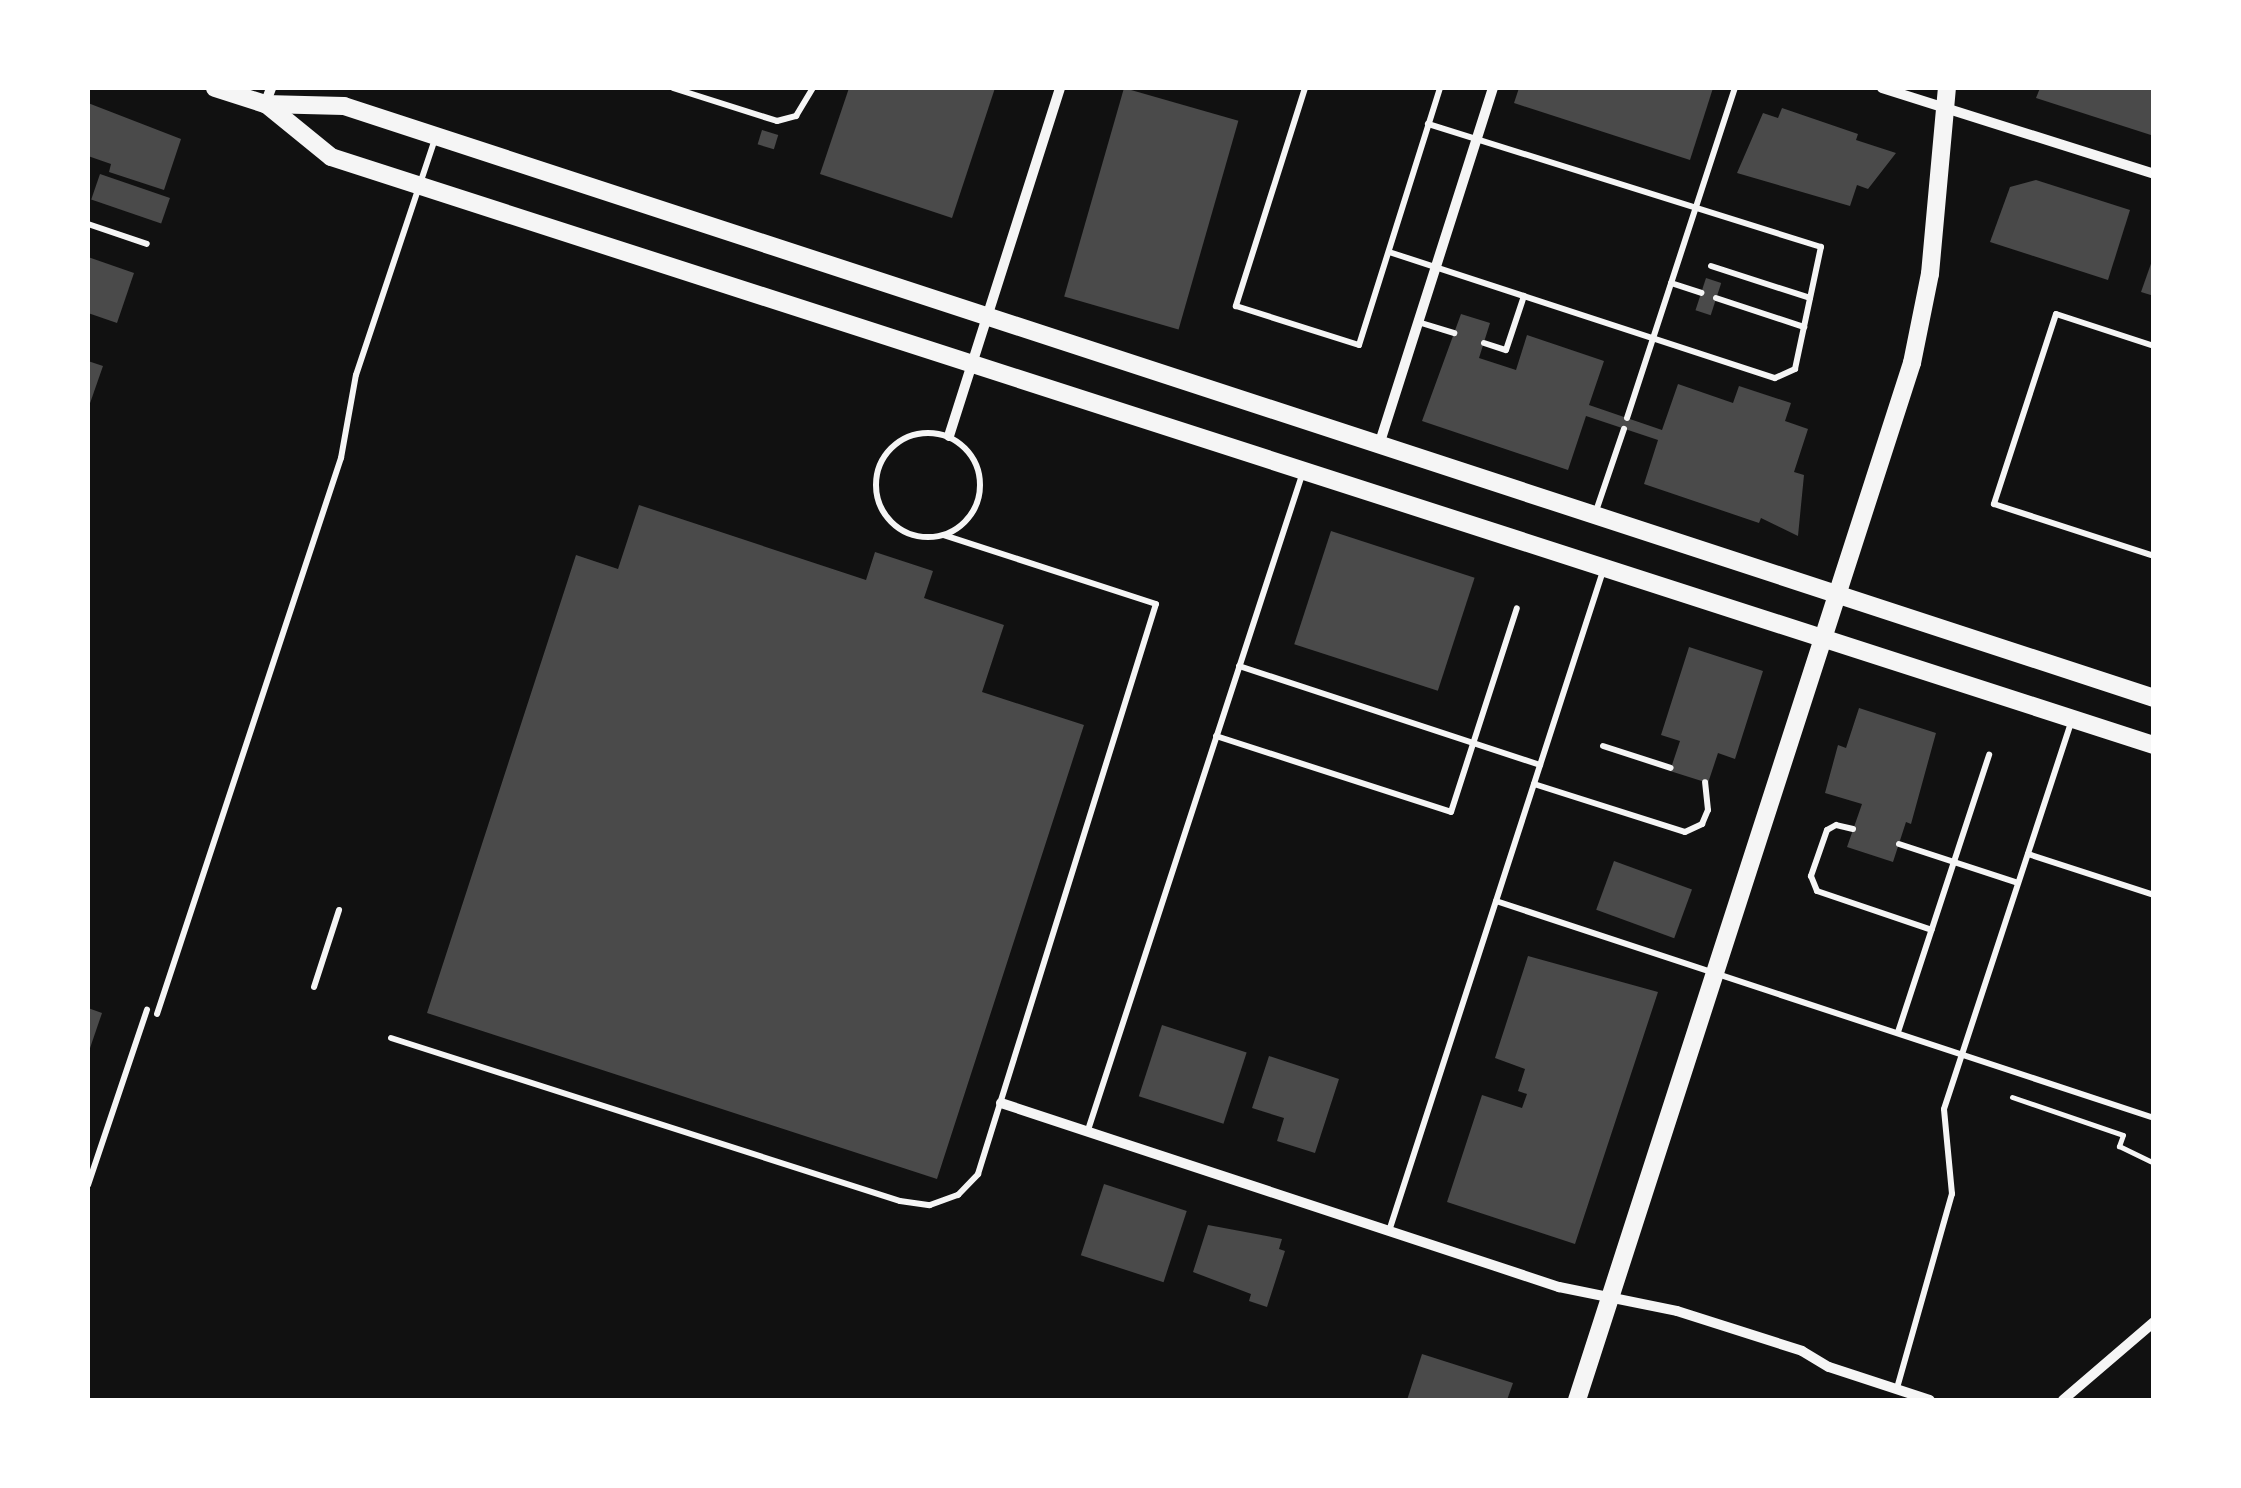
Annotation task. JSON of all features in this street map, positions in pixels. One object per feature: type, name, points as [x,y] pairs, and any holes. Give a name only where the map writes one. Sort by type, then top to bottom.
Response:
[{"type":"main road","points":[[215,88],[344,106],[2154,698]]},
{"type":"main road","points":[[1577,1400],[1839,596],[1920,329],[1947,88]]},
{"type":"main road","points":[[268,96],[331,157],[2154,745]]},
{"type":"street","points":[[948,436],[1060,88]]},
{"type":"street","points":[[1379,445],[1493,88]]},
{"type":"street","points":[[1882,88],[2154,174]]},
{"type":"street","points":[[1000,1103],[1390,1228],[1489,1265],[1610,1298],[1678,1311],[1930,1400]]},
{"type":"street","points":[[2063,1400],[2154,1322]]},
{"type":"lane","points":[[672,88],[777,121],[796,116],[813,88]]},
{"type":"lane","points":[[1306,88],[1236,306],[1359,345],[1440,88]]},
{"type":"lane","points":[[1627,418],[1735,88]]},
{"type":"lane","points":[[1389,252],[1774,378],[1795,369],[1821,247],[1428,124]]},
{"type":"lane","points":[[157,1014],[341,458],[356,375],[436,136]]},
{"type":"lane","points":[[88,224],[147,244]]},
{"type":"lane","points":[[1711,266],[1810,298]]},
{"type":"lane","points":[[1671,284],[1701,293]]},
{"type":"lane","points":[[1484,343],[1506,350],[1524,296]]},
{"type":"lane","points":[[1716,298],[1804,327]]},
{"type":"lane","points":[[2154,346],[2056,314],[1994,504],[2154,556]]},
{"type":"lane","points":[[1418,322],[1454,334]]},
{"type":"lane","points":[[1595,516],[1624,429]]},
{"type":"lane","points":[[390,1038],[900,1202],[930,1205],[958,1196],[978,1174],[1156,604],[944,535],[898,528],[878,501],[879,467],[900,440],[916,434],[948,436],[972,456],[981,487],[970,517],[944,535]]},
{"type":"lane","points":[[1088,1130],[1303,471]]},
{"type":"lane","points":[[1390,1228],[1604,568]]},
{"type":"lane","points":[[1216,736],[1451,812],[1517,608]]},
{"type":"lane","points":[[1240,666],[1540,765]]},
{"type":"lane","points":[[1896,1388],[1942,1246],[1952,1178],[1944,1109],[2072,719]]},
{"type":"lane","points":[[1603,746],[1671,768]]},
{"type":"lane","points":[[1898,1032],[1990,755]]},
{"type":"lane","points":[[1534,784],[1673,830],[1702,824],[1711,796],[1704,782]]},
{"type":"lane","points":[[1853,829],[1836,824],[1824,836],[1811,876],[1827,896],[1932,930]]},
{"type":"lane","points":[[1899,844],[2018,882]]},
{"type":"lane","points":[[2028,854],[2154,895]]},
{"type":"lane","points":[[1496,900],[2154,1118]]},
{"type":"lane","points":[[314,987],[339,910]]},
{"type":"lane","points":[[88,1185],[147,1010]]},
{"type":"path","points":[[2012,1097],[2124,1136],[2118,1146],[2154,1163]]},
{"type":"building","points":[[849,88],[995,88],[952,218],[820,174]]},
{"type":"building","points":[[1124,88],[1238,121],[1179,329],[1064,297]]},
{"type":"building","points":[[1519,88],[1713,88],[1690,160],[1514,103]]},
{"type":"building","points":[[2040,88],[2154,88],[2154,136],[2036,98]]},
{"type":"building","points":[[88,103],[181,139],[164,190],[109,172],[111,164],[88,156]]},
{"type":"building","points":[[1782,108],[1858,134],[1856,140],[1896,153],[1868,189],[1857,185],[1850,206],[1737,173],[1763,113],[1778,118]]},
{"type":"building","points":[[762,130],[778,135],[774,149],[758,144]]},
{"type":"building","points":[[100,174],[170,198],[161,224],[91,200]]},
{"type":"building","points":[[2036,180],[2130,210],[2108,280],[1990,242],[2010,187]]},
{"type":"building","points":[[88,257],[134,273],[117,323],[88,313]]},
{"type":"building","points":[[2154,258],[2154,296],[2141,292]]},
{"type":"building","points":[[1706,278],[1721,283],[1711,315],[1695,310]]},
{"type":"building","points":[[1461,314],[1490,323],[1479,358],[1516,370],[1527,335],[1604,361],[1589,405],[1662,430],[1678,384],[1733,403],[1739,386],[1791,403],[1785,421],[1808,429],[1794,472],[1804,475],[1798,536],[1761,518],[1759,523],[1644,484],[1658,440],[1586,416],[1568,470],[1422,421]]},
{"type":"building","points":[[88,361],[103,366],[88,409]]},
{"type":"building","points":[[639,505],[866,580],[875,552],[933,571],[924,598],[1004,625],[982,692],[1084,725],[937,1179],[427,1013],[576,555],[618,569]]},
{"type":"building","points":[[1331,531],[1475,578],[1438,691],[1294,644]]},
{"type":"building","points":[[1689,647],[1763,671],[1735,759],[1718,753],[1708,783],[1670,771],[1680,741],[1661,735]]},
{"type":"building","points":[[1859,708],[1936,733],[1911,824],[1906,822],[1893,862],[1847,847],[1862,804],[1825,793],[1838,745],[1846,748]]},
{"type":"building","points":[[1614,861],[1692,889],[1674,938],[1596,910]]},
{"type":"building","points":[[1528,956],[1658,992],[1575,1244],[1447,1202],[1482,1095],[1522,1108],[1527,1094],[1518,1091],[1525,1069],[1495,1058]]},
{"type":"building","points":[[88,1008],[102,1013],[88,1054]]},
{"type":"building","points":[[1162,1025],[1247,1053],[1223,1124],[1139,1096]]},
{"type":"building","points":[[1269,1056],[1339,1079],[1315,1153],[1277,1141],[1284,1118],[1252,1108]]},
{"type":"building","points":[[1104,1184],[1187,1211],[1164,1282],[1081,1255]]},
{"type":"building","points":[[1208,1225],[1282,1239],[1279,1249],[1285,1251],[1267,1307],[1249,1301],[1251,1294],[1193,1272]]},
{"type":"building","points":[[1422,1354],[1513,1383],[1507,1400],[1407,1400]]}]
